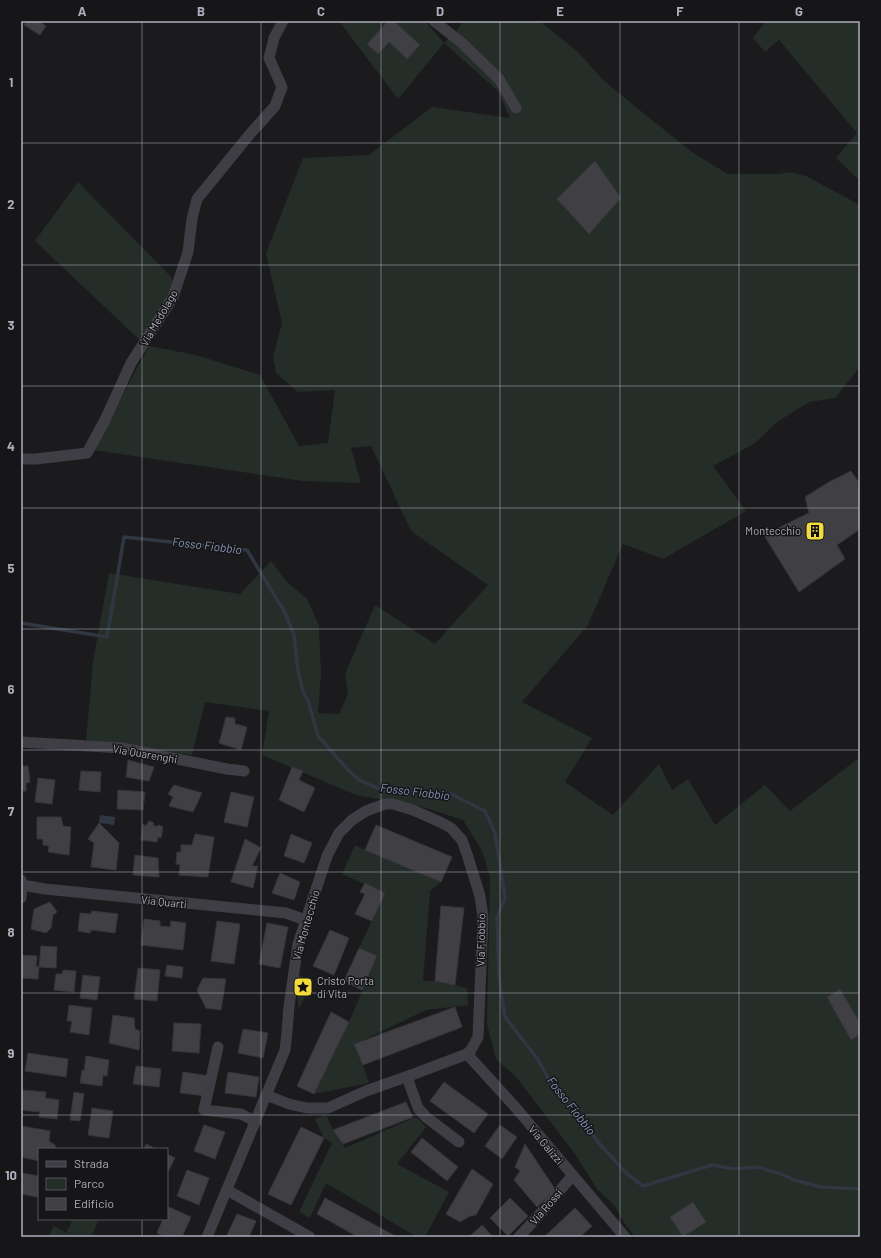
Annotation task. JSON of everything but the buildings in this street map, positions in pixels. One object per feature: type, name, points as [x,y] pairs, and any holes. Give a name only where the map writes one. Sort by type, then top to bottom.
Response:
[{"type":"street","name":"Via Medolago","points":[[21,459],[36,459],[87,453],[105,420],[132,363],[174,297],[188,252],[192,219],[197,199],[275,106],[282,86],[269,58],[274,38],[283,21]]},
{"type":"street","points":[[434,21],[462,43],[499,79],[516,108]]},
{"type":"street","name":"Via Quarenghi","points":[[21,742],[122,748],[244,771]]},
{"type":"street","name":"Via Montecchio","points":[[207,1237],[285,1050],[293,973],[298,944],[327,856],[339,833],[352,820],[366,811],[385,804],[393,804]]},
{"type":"street","name":"Via Fiobbio","points":[[393,804],[413,810],[451,828],[462,840],[480,896],[483,917],[478,1036],[471,1050],[467,1054]]},
{"type":"street","points":[[21,898],[22,882]]},
{"type":"street","name":"Via Quarti","points":[[22,882],[52,890],[286,913],[305,920]]},
{"type":"street","points":[[218,1047],[204,1110],[240,1114],[256,1122]]},
{"type":"street","points":[[266,1095],[289,1104],[307,1108],[328,1108],[366,1091],[467,1054]]},
{"type":"street","name":"Via Galizzi","points":[[467,1054],[516,1108],[625,1237]]},
{"type":"street","points":[[407,1077],[418,1108],[426,1117],[459,1142]]},
{"type":"street","name":"Via Rossi","points":[[519,1237],[542,1213],[572,1176]]},
{"type":"street","points":[[227,1190],[310,1237]]},
{"type":"green space","points":[[339,21],[425,21],[444,43],[398,99]]},
{"type":"green space","points":[[463,21],[540,21],[579,53],[603,80],[642,112],[692,152],[728,174],[778,174],[790,172],[806,176],[860,205],[860,367],[835,398],[809,402],[777,422],[754,444],[713,466],[746,511],[663,559],[623,544],[588,625],[522,702],[592,738],[565,782],[613,815],[659,764],[672,790],[688,779],[715,825],[765,785],[790,811],[860,757],[860,1237],[635,1237],[625,1224],[614,1205],[597,1189],[575,1154],[517,1078],[496,1059],[487,1024],[490,877],[482,851],[463,820],[420,806],[356,795],[262,755],[269,711],[205,702],[192,755],[86,740],[93,662],[109,573],[240,594],[271,561],[286,581],[307,599],[319,626],[321,674],[318,713],[339,714],[348,694],[345,674],[375,605],[435,644],[488,585],[411,531],[371,446],[351,448],[361,483],[303,481],[93,450],[149,346],[196,355],[260,375],[299,446],[328,443],[335,390],[298,392],[276,373],[273,357],[282,323],[266,253],[303,158],[369,155],[432,107],[510,118],[498,91],[444,43],[456,32]]},
{"type":"green space","points":[[766,21],[860,21],[860,181],[836,158],[857,133],[779,40],[765,52],[753,38]]},
{"type":"green space","points":[[78,182],[172,278],[173,297],[144,344],[35,241]]},
{"type":"green space","points":[[355,845],[441,882],[430,891],[423,981],[435,981],[467,988],[468,1005],[426,1010],[355,1044],[369,1083],[314,1094],[349,1022],[377,957],[359,948],[385,893],[342,874]]},
{"type":"green space","points":[[293,973],[313,980],[299,1009]]},
{"type":"green space","points":[[326,1115],[333,1130],[345,1148],[416,1117],[426,1127],[397,1164],[449,1192],[425,1237],[417,1237],[326,1183],[310,1218],[299,1212],[332,1143],[324,1138],[315,1119]]},
{"type":"green space","points":[[72,1220],[99,1220],[91,1237],[48,1237],[54,1226],[66,1233]]},
{"type":"water","points":[[100,815],[115,817],[114,825],[99,823]]},
{"type":"waterway","name":"Fosso Fiobbio","points":[[21,623],[107,637],[124,537],[247,550],[284,611],[294,635],[298,671],[318,736],[348,770],[359,780],[382,790],[451,794],[485,811],[495,833],[505,897],[497,918],[499,978],[505,1017],[537,1058],[552,1085],[576,1110],[599,1143],[625,1172],[643,1186],[712,1165],[734,1169],[758,1167],[781,1174],[794,1180],[821,1187],[860,1189]]},
{"type":"place","name":"Montecchio","points":[[815,531]]},
{"type":"place","name":"Cristo Porta di Vita","points":[[303,987]]}]
